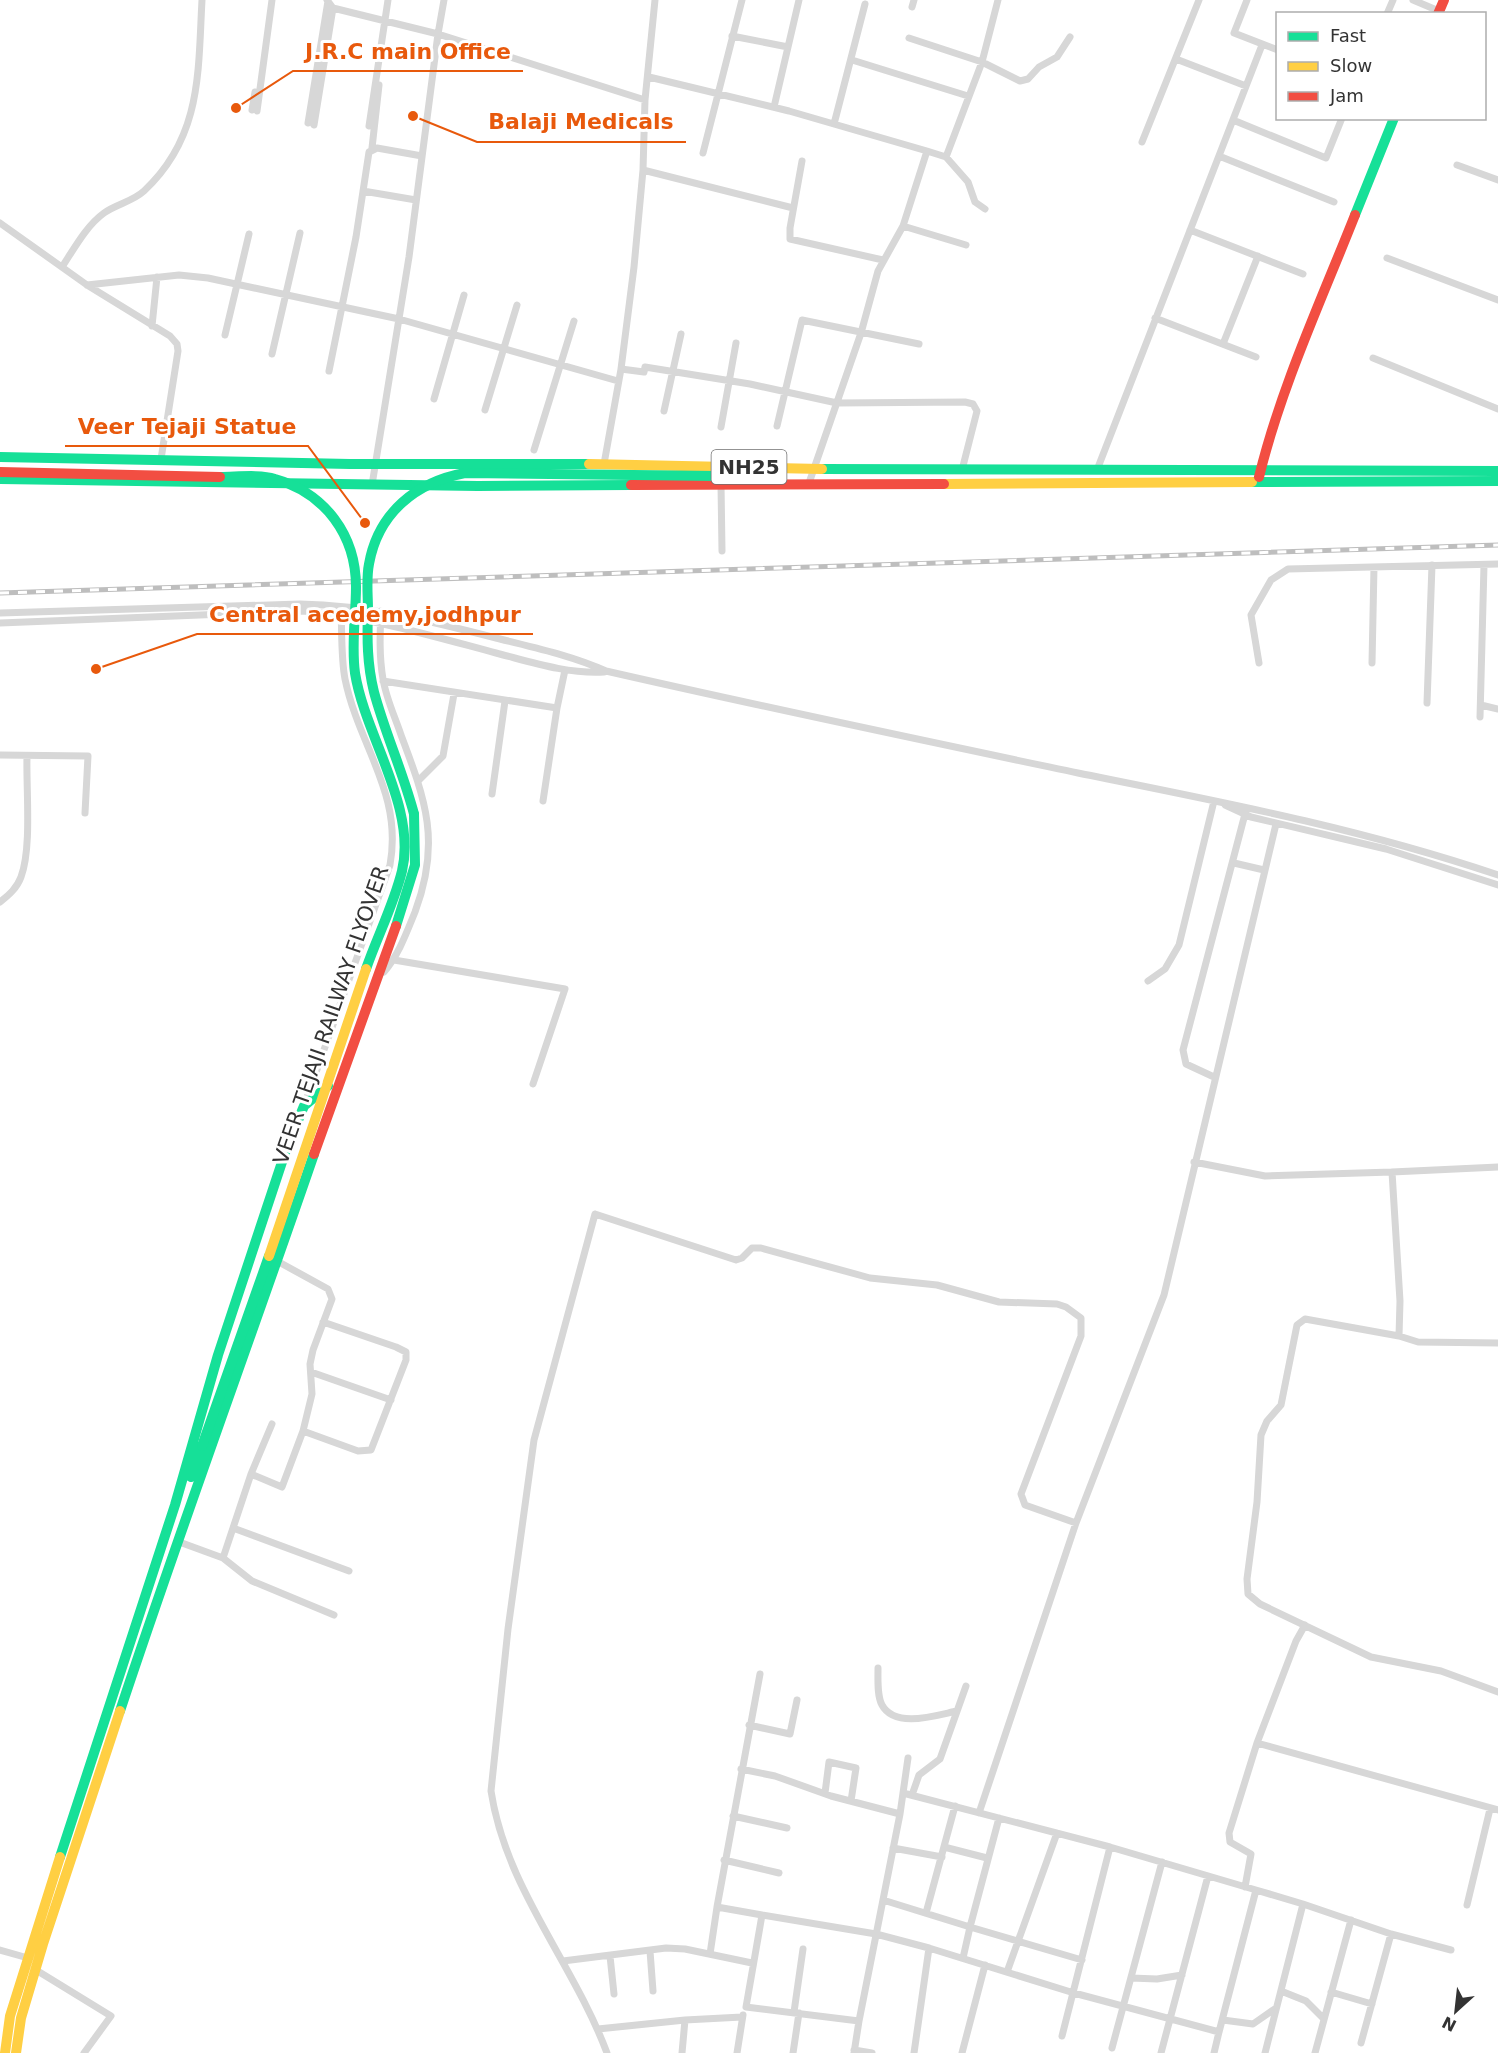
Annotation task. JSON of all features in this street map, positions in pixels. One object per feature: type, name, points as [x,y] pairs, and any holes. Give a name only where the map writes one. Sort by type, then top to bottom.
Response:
[{"type":"main road","points":[[1439,12],[1444,0]]},
{"type":"main road","points":[[1259,476],[1266,448],[1299,356],[1393,120]]},
{"type":"main road","name":"NH25","points":[[0,457],[374,464],[604,464],[813,469],[1096,470],[1498,481]]},
{"type":"main road","points":[[16,2053],[21,2018],[36,1970],[187,1510],[230,1399],[341,1075],[380,976],[415,865],[417,841],[408,785],[381,713],[367,655],[369,564],[374,543],[384,523],[410,494],[432,479],[448,475],[719,480],[751,467]]},
{"type":"main road","name":"VEER TEJAJI RAILWAY FLYOVER","points":[[0,471],[232,475],[273,478],[308,491],[324,503],[338,520],[356,561],[355,674],[402,815],[405,851],[402,870],[336,1051],[319,1113],[187,1489],[175,1505]]},
{"type":"main road","name":"NH25","points":[[0,479],[372,485],[719,480],[809,483],[1498,471]]},
{"type":"main road","points":[[5,2053],[10,2016],[28,1958],[175,1505],[218,1355],[288,1143],[304,1106],[341,1075]]},
{"type":"main road","points":[[187,1489],[187,1510]]},
{"type":"street","points":[[62,267],[90,226],[102,214],[132,200],[151,183],[182,135],[193,113],[202,0]]},
{"type":"street","points":[[254,110],[270,0]]},
{"type":"street","points":[[328,0],[311,124],[333,8]]},
{"type":"street","points":[[328,0],[333,8],[386,25],[438,34],[645,100]]},
{"type":"street","points":[[329,371],[342,309],[367,158],[372,148],[388,0]]},
{"type":"street","points":[[372,485],[399,319],[444,0]]},
{"type":"street","points":[[604,464],[621,369],[634,267],[643,170],[645,100],[655,0]]},
{"type":"street","points":[[703,153],[741,0]]},
{"type":"street","points":[[774,107],[799,0]]},
{"type":"street","points":[[946,157],[982,62],[998,0]]},
{"type":"street","points":[[1142,142],[1199,0]]},
{"type":"street","points":[[1247,0],[1234,33],[1276,49]]},
{"type":"street","points":[[1413,0],[1439,12]]},
{"type":"street","points":[[834,124],[865,4]]},
{"type":"street","points":[[369,126],[386,25]]},
{"type":"street","points":[[732,36],[788,48]]},
{"type":"street","points":[[909,38],[982,62],[1024,81],[1040,67],[1057,57],[1070,37]]},
{"type":"street","points":[[1096,470],[1263,45]]},
{"type":"street","points":[[1176,59],[1246,86]]},
{"type":"street","points":[[852,60],[968,96]]},
{"type":"street","points":[[649,77],[774,107],[946,157],[968,182],[975,202],[985,209]]},
{"type":"street","points":[[1233,120],[1326,158],[1341,120]]},
{"type":"street","points":[[372,148],[422,156]]},
{"type":"street","points":[[809,483],[861,333],[883,260],[903,226],[927,151]]},
{"type":"street","points":[[1219,156],[1334,202]]},
{"type":"street","points":[[802,161],[790,239],[883,260]]},
{"type":"street","points":[[1457,165],[1498,180]]},
{"type":"street","points":[[643,170],[793,208]]},
{"type":"street","points":[[363,191],[416,200]]},
{"type":"street","points":[[0,224],[87,285],[170,336],[177,344],[178,351],[161,459]]},
{"type":"street","points":[[903,226],[966,245]]},
{"type":"street","points":[[1190,230],[1303,274]]},
{"type":"street","points":[[272,354],[300,233]]},
{"type":"street","points":[[225,335],[249,234]]},
{"type":"street","points":[[1223,344],[1257,256]]},
{"type":"street","points":[[1387,258],[1498,300]]},
{"type":"street","points":[[87,285],[179,275],[237,285],[342,309],[399,319],[618,381]]},
{"type":"street","points":[[152,326],[157,277]]},
{"type":"street","points":[[434,399],[464,295]]},
{"type":"street","points":[[485,410],[516,305]]},
{"type":"street","points":[[1155,318],[1256,357]]},
{"type":"street","points":[[777,426],[802,320],[919,344]]},
{"type":"street","points":[[534,450],[574,321]]},
{"type":"street","points":[[664,411],[681,334]]},
{"type":"street","points":[[721,428],[736,343]]},
{"type":"street","points":[[1373,358],[1498,409]]},
{"type":"street","points":[[621,369],[644,372],[645,367],[673,371],[698,378],[785,391],[837,403],[965,402],[973,404],[977,411],[962,470]]},
{"type":"street","points":[[719,480],[722,551]]},
{"type":"street","points":[[1259,663],[1251,615],[1271,580],[1288,569],[1498,564]]},
{"type":"street","points":[[1427,703],[1432,565]]},
{"type":"street","points":[[1480,717],[1484,565]]},
{"type":"street","points":[[1372,663],[1374,567]]},
{"type":"street","points":[[0,613],[254,604],[341,605],[381,611],[529,646],[587,662],[606,672],[787,713],[1214,801],[1388,840],[1498,875]]},
{"type":"street","points":[[304,1106],[390,866],[394,842],[394,823],[388,800],[345,678],[341,605]]},
{"type":"street","points":[[62,611],[63,621]]},
{"type":"street","points":[[0,623],[303,611],[341,615],[381,623],[565,670],[585,673],[606,672]]},
{"type":"street","points":[[380,976],[394,960],[423,891],[428,868],[427,815],[418,781],[383,681],[381,611]]},
{"type":"street","points":[[543,801],[565,670]]},
{"type":"street","points":[[383,681],[454,694],[557,708]]},
{"type":"street","points":[[418,781],[442,756],[454,694]]},
{"type":"street","points":[[492,795],[504,701]]},
{"type":"street","points":[[1481,705],[1498,709]]},
{"type":"street","points":[[0,755],[88,756],[84,813]]},
{"type":"street","points":[[0,902],[11,893],[20,879],[26,860],[27,756]]},
{"type":"street","points":[[1214,801],[1276,824],[1386,849],[1498,885]]},
{"type":"street","points":[[1148,981],[1165,969],[1179,945],[1214,801]]},
{"type":"street","points":[[1214,1077],[1186,1064],[1183,1050],[1234,863],[1245,814]]},
{"type":"street","points":[[979,1813],[1076,1523],[1164,1295],[1276,824]]},
{"type":"street","points":[[1234,863],[1264,870]]},
{"type":"street","points":[[394,960],[565,989],[533,1084]]},
{"type":"street","points":[[1194,1162],[1265,1176],[1498,1167]]},
{"type":"street","points":[[1392,1172],[1400,1301],[1399,1336]]},
{"type":"street","points":[[607,2053],[598,2029],[563,1961],[518,1882],[494,1814],[490,1791],[508,1629],[534,1440],[596,1214],[736,1260],[742,1258],[752,1248],[761,1248],[870,1278],[937,1285],[999,1302],[1057,1304],[1076,1313],[1082,1318],[1081,1336],[1021,1494],[1026,1504],[1076,1523]]},
{"type":"street","points":[[252,1474],[282,1487],[303,1431],[312,1394],[313,1350],[332,1299],[328,1289],[277,1261]]},
{"type":"street","points":[[1498,1343],[1418,1342],[1399,1336],[1305,1319],[1299,1322],[1295,1329],[1281,1405],[1263,1426],[1246,1587],[1248,1594],[1260,1604],[1379,1660],[1441,1671],[1498,1692]]},
{"type":"street","points":[[303,1431],[358,1451],[371,1450],[406,1360],[406,1352],[323,1322]]},
{"type":"street","points":[[311,1372],[391,1401]]},
{"type":"street","points":[[223,1558],[272,1424]]},
{"type":"street","points":[[233,1528],[349,1572]]},
{"type":"street","points":[[182,1543],[223,1558],[252,1581],[334,1615]]},
{"type":"street","points":[[1245,1887],[1251,1854],[1230,1842],[1229,1838],[1257,1743],[1296,1641],[1305,1625]]},
{"type":"street","points":[[878,1668],[879,1695],[887,1711],[908,1718],[957,1711]]},
{"type":"street","points":[[710,1953],[724,1860],[760,1674]]},
{"type":"street","points":[[912,1795],[919,1775],[940,1759],[966,1686]]},
{"type":"street","points":[[749,1725],[790,1734],[797,1701]]},
{"type":"street","points":[[1257,1743],[1494,1809],[1467,1905]]},
{"type":"street","points":[[872,2053],[854,2052],[900,1814],[908,1758]]},
{"type":"street","points":[[825,1793],[829,1762],[856,1768],[851,1802]]},
{"type":"street","points":[[741,1769],[775,1776],[851,1802],[900,1814]]},
{"type":"street","points":[[903,1793],[1110,1847],[1451,1950]]},
{"type":"street","points":[[926,1913],[955,1806]]},
{"type":"street","points":[[733,1816],[787,1828]]},
{"type":"street","points":[[963,1958],[999,1818]]},
{"type":"street","points":[[1007,1972],[1016,1940],[1057,1833]]},
{"type":"street","points":[[944,1847],[987,1858]]},
{"type":"street","points":[[1062,2036],[1110,1847]]},
{"type":"street","points":[[893,1848],[942,1857]]},
{"type":"street","points":[[724,1860],[779,1873]]},
{"type":"street","points":[[1112,2048],[1162,1863]]},
{"type":"street","points":[[1161,2053],[1208,1876]]},
{"type":"street","points":[[1214,2053],[1256,1890]]},
{"type":"street","points":[[883,1900],[1082,1960]]},
{"type":"street","points":[[1265,2053],[1303,1904]]},
{"type":"street","points":[[717,1907],[876,1935],[929,1948],[1074,1993],[1219,2032]]},
{"type":"street","points":[[737,2053],[762,1916]]},
{"type":"street","points":[[1315,2053],[1351,1920]]},
{"type":"street","points":[[1361,2043],[1392,1934]]},
{"type":"street","points":[[563,1961],[685,1948],[752,1963]]},
{"type":"street","points":[[914,2053],[929,1948]]},
{"type":"street","points":[[793,2053],[803,1949]]},
{"type":"street","points":[[0,1950],[28,1958]]},
{"type":"street","points":[[650,1950],[653,1990]]},
{"type":"street","points":[[609,1956],[614,1994]]},
{"type":"street","points":[[962,2053],[985,1965]]},
{"type":"street","points":[[36,1970],[111,2016],[84,2053]]},
{"type":"street","points":[[1131,1978],[1157,1979],[1182,1975]]},
{"type":"street","points":[[1281,1991],[1306,2001],[1324,2019]]},
{"type":"street","points":[[1331,1992],[1372,2004]]},
{"type":"street","points":[[746,2007],[859,2021]]},
{"type":"street","points":[[1222,2020],[1253,2024],[1276,2008]]},
{"type":"street","points":[[598,2029],[742,2017]]},
{"type":"street","points":[[682,2053],[685,2020]]},
{"type":"railway","points":[[0,593],[1498,545]]},
{"type":"traffic: fast","points":[[1355,215],[1393,120]]},
{"type":"traffic: fast","points":[[0,457],[350,464],[589,464]]},
{"type":"traffic: fast","points":[[822,469],[1498,471]]},
{"type":"traffic: fast","points":[[414,814],[378,707],[369,661],[368,570],[374,546],[390,515],[415,492],[447,477],[465,473],[717,476]]},
{"type":"traffic: fast","points":[[220,477],[248,476],[275,479],[309,494],[334,519],[344,534],[350,550],[355,568],[356,587],[355,673],[369,722],[396,797],[405,847],[399,883],[366,969]]},
{"type":"traffic: fast","points":[[0,479],[478,486],[631,485]]},
{"type":"traffic: fast","points":[[1252,482],[1498,481]]},
{"type":"traffic: fast","points":[[396,926],[415,865],[414,814]]},
{"type":"traffic: fast","points":[[60,1857],[175,1505],[218,1355],[288,1144],[304,1106],[328,1086]]},
{"type":"traffic: fast","points":[[120,1711],[314,1154]]},
{"type":"traffic: fast","points":[[202,1446],[269,1256]]},
{"type":"traffic: fast","points":[[191,1477],[202,1446]]},
{"type":"traffic: slow","points":[[589,464],[822,469]]},
{"type":"traffic: slow","points":[[944,484],[1252,482]]},
{"type":"traffic: slow","points":[[269,1256],[366,969]]},
{"type":"traffic: slow","points":[[16,2053],[21,2018],[43,1944],[120,1711]]},
{"type":"traffic: slow","points":[[5,2053],[10,2016],[60,1857]]},
{"type":"traffic: jam","points":[[1439,12],[1444,0]]},
{"type":"traffic: jam","points":[[1259,477],[1290,377],[1355,215]]},
{"type":"traffic: jam","points":[[0,472],[220,477]]},
{"type":"traffic: jam","points":[[631,485],[944,484]]},
{"type":"traffic: jam","points":[[314,1154],[396,926]]},
{"type":"place","name":"J.R.C main Office","points":[[236,108]]},
{"type":"place","name":"Balaji Medicals","points":[[413,116]]},
{"type":"place","name":"Veer Tejaji Statue","points":[[365,523]]},
{"type":"place","name":"Central acedemy,jodhpur","points":[[96,669]]}]
